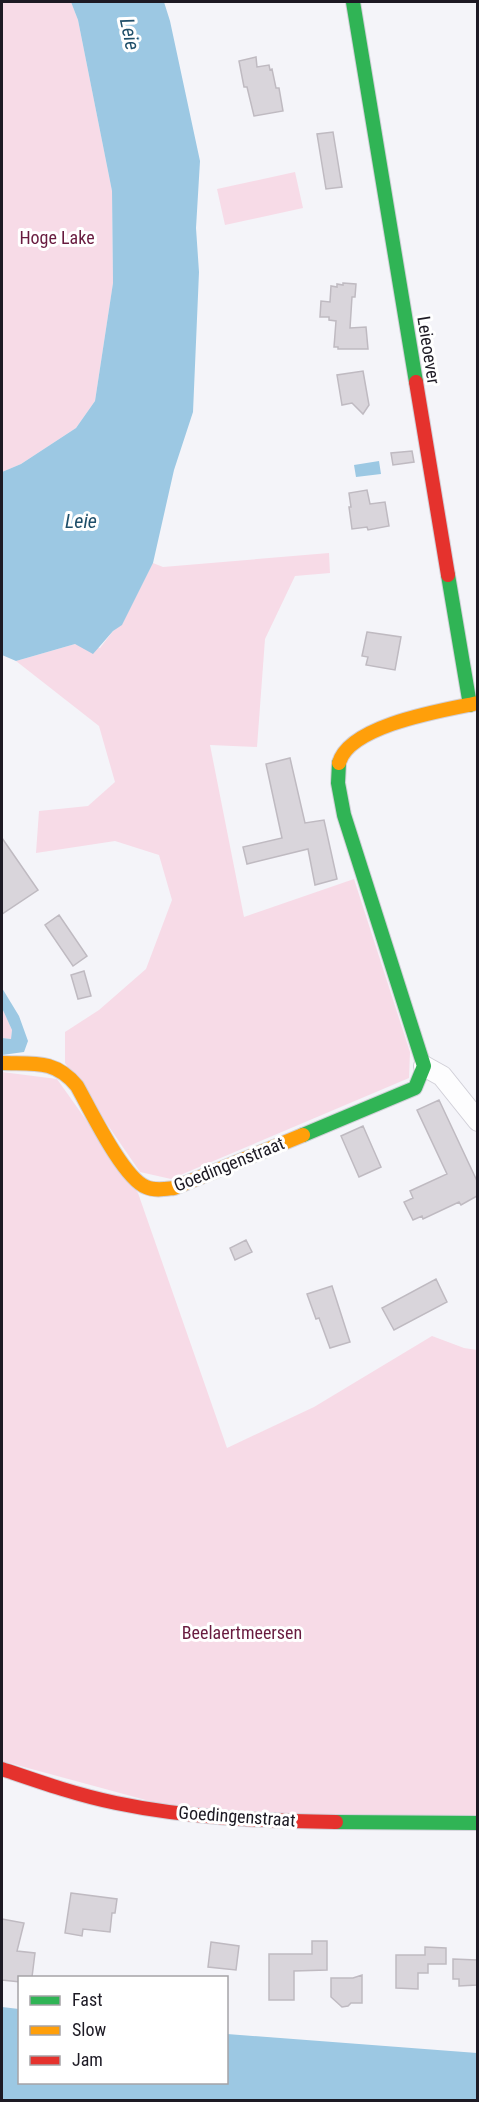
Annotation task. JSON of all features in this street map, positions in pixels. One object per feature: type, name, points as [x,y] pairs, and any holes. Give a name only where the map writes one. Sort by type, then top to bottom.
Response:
[{"type":"street","name":"Leieoever","points":[[353,2],[474,704]]},
{"type":"street","points":[[474,704],[366,733],[351,743],[342,753],[338,767],[341,798],[390,966],[424,1066],[442,1076],[477,1121]]},
{"type":"street","name":"Goedingenstraat","points":[[2,1063],[47,1064],[62,1070],[71,1077],[131,1176],[146,1186],[161,1190],[174,1188],[199,1178],[414,1088],[424,1066]]},
{"type":"street","name":"Goedingenstraat","points":[[2,1769],[30,1780],[111,1803],[213,1817],[346,1822],[477,1823]]},
{"type":"green space","name":"Hoge Lake","points":[[2,2],[71,2],[78,20],[112,191],[113,283],[95,401],[76,428],[21,464],[2,472]]},
{"type":"green space","points":[[295,172],[303,208],[225,225],[217,189]]},
{"type":"green space","points":[[329,553],[330,573],[295,576],[265,639],[257,747],[210,745],[244,917],[354,879],[410,1052],[409,1078],[171,1179],[140,1172],[65,1063],[65,1032],[99,1010],[146,969],[172,900],[159,855],[115,841],[36,853],[39,811],[88,806],[115,782],[99,726],[16,661],[75,644],[100,648],[113,631],[122,624],[153,563],[163,567]]},
{"type":"green space","points":[[2,1008],[12,1030],[11,1039],[2,1038]]},
{"type":"green space","name":"Beelaertmeersen","points":[[2,1072],[57,1079],[138,1193],[227,1448],[314,1407],[432,1336],[464,1348],[477,1350],[477,1819],[190,1812],[2,1761]]},
{"type":"water","name":"Leie","points":[[71,2],[164,2],[170,21],[200,161],[196,228],[199,272],[193,412],[174,470],[153,563],[122,625],[113,631],[93,654],[75,644],[16,661],[2,655],[2,472],[21,464],[76,428],[95,401],[113,283],[112,191],[78,20]]},
{"type":"water","points":[[379,461],[381,474],[356,477],[354,465]]},
{"type":"water","points":[[2,988],[19,1016],[28,1041],[24,1052],[2,1055],[2,1038],[11,1039],[12,1030],[2,1008]]},
{"type":"water","points":[[2,2007],[18,2009],[18,2084],[228,2084],[228,2034],[477,2053],[477,2100],[2,2100]]},
{"type":"building","points":[[256,57],[257,67],[269,65],[270,70],[272,69],[276,88],[279,88],[283,111],[254,116],[247,87],[244,87],[239,61]]},
{"type":"building","points":[[333,132],[342,187],[326,189],[317,134]]},
{"type":"building","points":[[343,283],[356,284],[355,297],[352,297],[350,328],[366,327],[368,349],[334,347],[336,321],[329,320],[329,317],[320,317],[321,301],[330,302],[331,286],[337,287],[337,284],[343,285]]},
{"type":"building","points":[[363,371],[369,405],[363,414],[352,403],[342,405],[337,375]]},
{"type":"building","points":[[412,451],[414,462],[393,465],[391,453]]},
{"type":"building","points":[[367,490],[370,504],[385,502],[389,526],[368,530],[367,527],[352,529],[349,493]]},
{"type":"building","points":[[367,632],[401,637],[395,670],[366,665],[368,657],[362,656]]},
{"type":"building","points":[[290,758],[305,823],[324,820],[337,879],[315,885],[308,849],[247,864],[243,847],[282,838],[266,764]]},
{"type":"building","points":[[2,838],[38,890],[2,914]]},
{"type":"building","points":[[59,915],[87,956],[73,966],[45,925]]},
{"type":"building","points":[[84,971],[91,996],[78,999],[71,975]]},
{"type":"building","points":[[439,1100],[477,1181],[477,1196],[461,1205],[459,1202],[423,1219],[422,1216],[413,1220],[404,1202],[413,1198],[410,1191],[447,1174],[417,1110]]},
{"type":"building","points":[[363,1126],[381,1167],[359,1177],[341,1136]]},
{"type":"building","points":[[246,1240],[252,1252],[235,1260],[230,1248]]},
{"type":"building","points":[[436,1279],[447,1302],[394,1330],[382,1308]]},
{"type":"building","points":[[332,1286],[350,1342],[330,1348],[307,1294]]},
{"type":"building","points":[[71,1893],[117,1899],[115,1913],[112,1913],[110,1932],[83,1929],[82,1936],[65,1933]]},
{"type":"building","points":[[2,1919],[24,1923],[17,1951],[35,1953],[32,1976],[18,1976],[18,1982],[2,1980]]},
{"type":"building","points":[[312,1941],[327,1941],[327,1970],[294,1971],[294,2000],[269,2000],[269,1954],[312,1954]]},
{"type":"building","points":[[211,1942],[239,1946],[236,1970],[208,1967]]},
{"type":"building","points":[[425,1947],[446,1948],[446,1964],[428,1964],[428,1973],[418,1973],[418,1989],[396,1988],[396,1955],[425,1955]]},
{"type":"building","points":[[453,1959],[477,1960],[477,1985],[459,1986],[459,1979],[453,1979]]},
{"type":"building","points":[[362,1975],[362,2003],[351,2003],[342,2007],[331,1997],[331,1978],[353,1978]]},
{"type":"traffic: fast","points":[[353,2],[416,382]]},
{"type":"traffic: fast","points":[[448,575],[470,705]]},
{"type":"traffic: fast","points":[[303,1135],[415,1088],[424,1066],[344,815],[338,783],[339,763]]},
{"type":"traffic: fast","points":[[336,1822],[478,1823]]},
{"type":"traffic: slow","points":[[339,763],[346,750],[378,729],[422,715],[478,703]]},
{"type":"traffic: slow","points":[[2,1063],[43,1065],[52,1067],[69,1077],[77,1086],[98,1126],[127,1171],[149,1188],[174,1188],[303,1135]]},
{"type":"traffic: jam","points":[[416,382],[448,575]]},
{"type":"traffic: jam","points":[[2,1769],[87,1796],[143,1808],[226,1818],[336,1822]]}]
